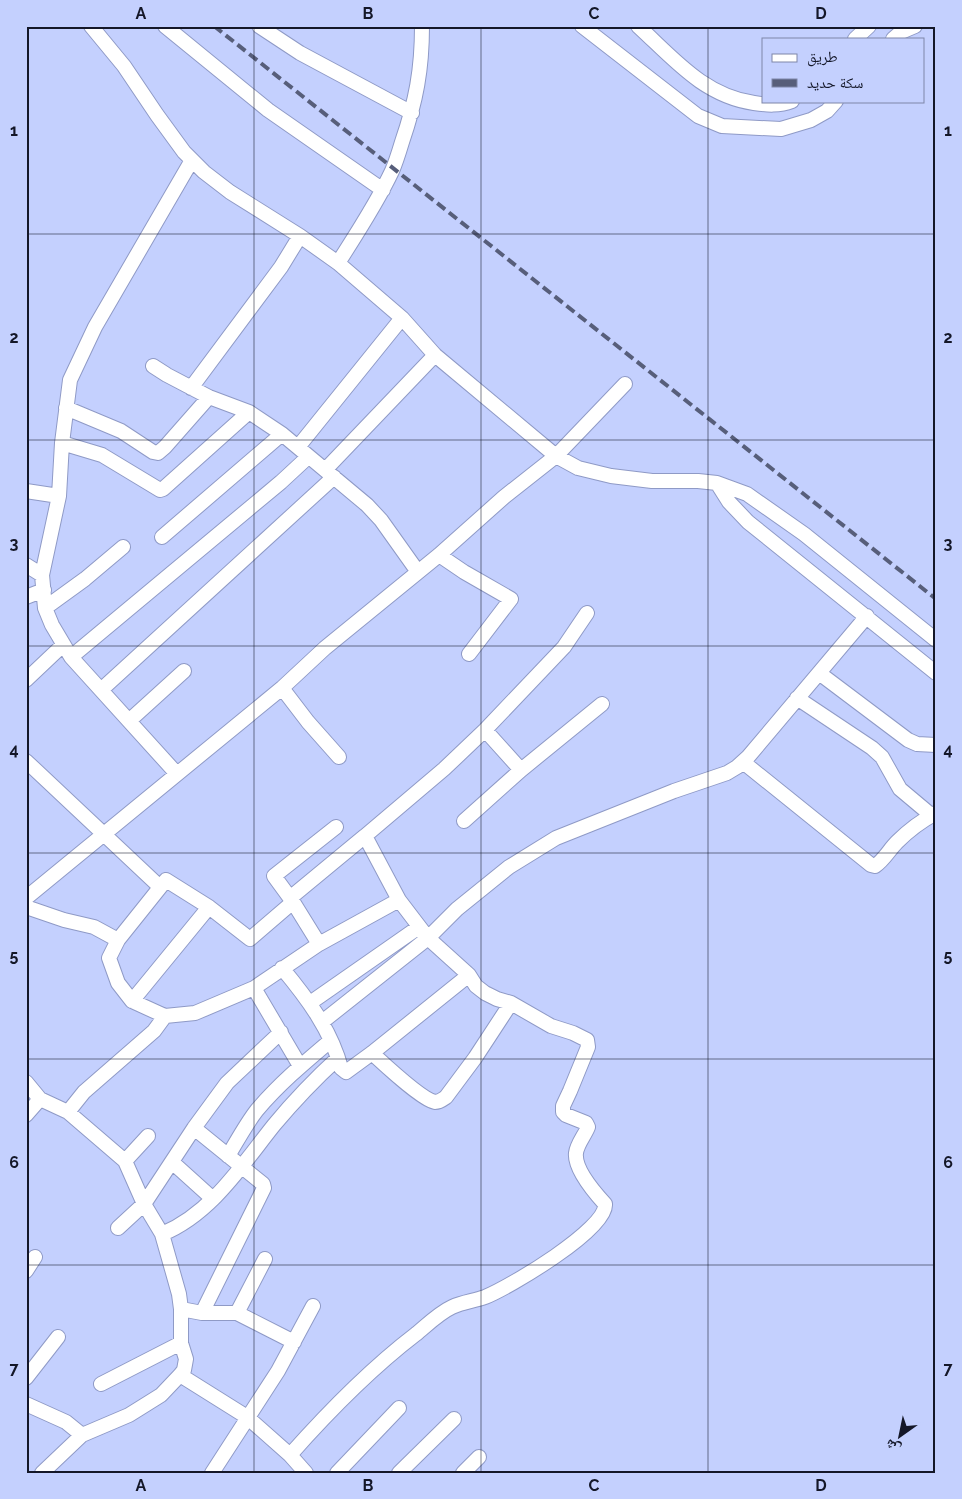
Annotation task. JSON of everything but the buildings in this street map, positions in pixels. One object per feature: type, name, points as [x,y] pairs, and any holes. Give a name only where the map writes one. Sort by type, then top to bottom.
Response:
[{"type":"street","points":[[91,26],[124,66],[157,115],[192,160],[204,172],[230,192],[300,236],[338,263],[402,318],[435,355],[556,456],[578,468],[611,476],[652,481],[717,483],[747,494],[769,508],[936,640]]},
{"type":"street","points":[[164,26],[268,110],[383,190]]},
{"type":"street","points":[[259,26],[300,53],[412,113]]},
{"type":"street","points":[[338,263],[383,190],[393,168],[412,113],[419,84],[422,26]]},
{"type":"street","points":[[582,26],[698,116],[722,126],[781,129],[810,120],[827,110],[835,102]]},
{"type":"street","points":[[638,26],[701,83],[714,91],[744,102],[765,105],[788,102]]},
{"type":"street","points":[[855,38],[870,26]]},
{"type":"street","points":[[894,38],[901,32],[915,26]]},
{"type":"street","points":[[177,774],[71,657],[52,625],[45,608],[42,575],[59,496],[62,443],[70,380],[95,328],[192,160]]},
{"type":"street","points":[[191,388],[281,267],[300,236]]},
{"type":"street","points":[[298,447],[402,318]]},
{"type":"street","points":[[100,690],[330,474],[435,355]]},
{"type":"street","points":[[153,366],[209,397],[249,412],[282,434],[367,505],[418,572]]},
{"type":"street","points":[[26,898],[282,688],[325,648],[439,555],[504,497],[556,456],[625,384]]},
{"type":"street","points":[[66,408],[121,431],[153,452],[158,453],[209,397]]},
{"type":"street","points":[[62,443],[102,455],[160,490],[249,412]]},
{"type":"street","points":[[162,537],[282,434]]},
{"type":"street","points":[[71,657],[209,540],[281,482],[308,457]]},
{"type":"street","points":[[717,483],[729,502],[748,522],[936,673]]},
{"type":"street","points":[[26,491],[59,496]]},
{"type":"street","points":[[45,608],[86,579],[123,547]]},
{"type":"street","points":[[439,555],[511,599],[469,654]]},
{"type":"street","points":[[26,565],[42,575]]},
{"type":"street","points":[[26,597],[44,590]]},
{"type":"street","points":[[399,900],[319,944],[254,988],[195,1013],[165,1016],[132,1001],[118,983],[109,958],[118,940],[167,880],[208,907],[250,939],[364,836],[444,770],[485,730],[564,646],[587,613]]},
{"type":"street","points":[[322,1022],[428,938],[457,909],[509,867],[556,838],[674,791],[727,773],[743,762],[867,616]]},
{"type":"street","points":[[26,680],[64,645]]},
{"type":"street","points":[[130,720],[184,671]]},
{"type":"street","points":[[819,673],[908,740],[917,744],[936,745]]},
{"type":"street","points":[[282,688],[308,722],[339,757]]},
{"type":"street","points":[[743,762],[875,866],[915,825],[934,814],[897,786],[882,757],[872,748],[797,698]]},
{"type":"street","points":[[464,821],[521,770],[602,704]]},
{"type":"street","points":[[485,730],[521,770]]},
{"type":"street","points":[[29,769],[105,834],[160,887]]},
{"type":"street","points":[[319,944],[292,900],[274,876],[336,827]]},
{"type":"street","points":[[290,1455],[354,1386],[386,1357],[451,1307],[484,1297],[549,1261],[580,1237],[602,1215],[605,1209],[605,1204],[584,1178],[577,1159],[576,1152],[588,1127],[586,1123],[563,1112],[563,1106],[588,1047],[587,1040],[551,1026],[511,1003],[485,994],[476,986],[469,975],[428,938],[419,927],[399,900],[364,836]]},
{"type":"street","points":[[26,907],[64,920],[94,927],[118,940]]},
{"type":"street","points":[[132,1001],[208,907]]},
{"type":"street","points":[[310,1002],[419,927]]},
{"type":"street","points":[[282,968],[310,1002],[322,1022],[341,1068],[346,1072],[469,975]]},
{"type":"street","points":[[254,988],[300,1066]]},
{"type":"street","points":[[372,1053],[412,1087],[435,1102],[440,1101],[446,1097],[476,1058],[511,1003]]},
{"type":"street","points":[[68,1112],[84,1092],[154,1031],[165,1016]]},
{"type":"street","points":[[118,1228],[144,1204],[194,1128],[227,1083],[281,1032]]},
{"type":"street","points":[[228,1156],[256,1112],[270,1095],[300,1066],[330,1042]]},
{"type":"street","points":[[162,1234],[186,1222],[213,1198],[310,1084],[338,1058]]},
{"type":"street","points":[[26,1082],[40,1099],[68,1112],[125,1162],[144,1204],[162,1234],[174,1273],[182,1309],[181,1343],[186,1359],[184,1370],[180,1376],[161,1395],[129,1415],[82,1435],[42,1473]]},
{"type":"street","points":[[26,1115],[40,1099]]},
{"type":"street","points":[[194,1128],[263,1184],[264,1190],[202,1313]]},
{"type":"street","points":[[125,1162],[148,1136]]},
{"type":"street","points":[[172,1162],[213,1198]]},
{"type":"street","points":[[26,1272],[36,1257]]},
{"type":"street","points":[[237,1313],[265,1260]]},
{"type":"street","points":[[212,1473],[294,1342],[313,1306]]},
{"type":"street","points":[[182,1309],[202,1313],[237,1313],[294,1342]]},
{"type":"street","points":[[26,1378],[58,1337]]},
{"type":"street","points":[[101,1384],[181,1343]]},
{"type":"street","points":[[180,1376],[247,1417],[290,1455],[306,1473]]},
{"type":"street","points":[[26,1404],[66,1422],[82,1435]]},
{"type":"street","points":[[337,1473],[399,1408]]},
{"type":"street","points":[[399,1473],[454,1418]]},
{"type":"street","points":[[462,1473],[479,1457]]},
{"type":"railway","points":[[214,26],[936,599]]}]
